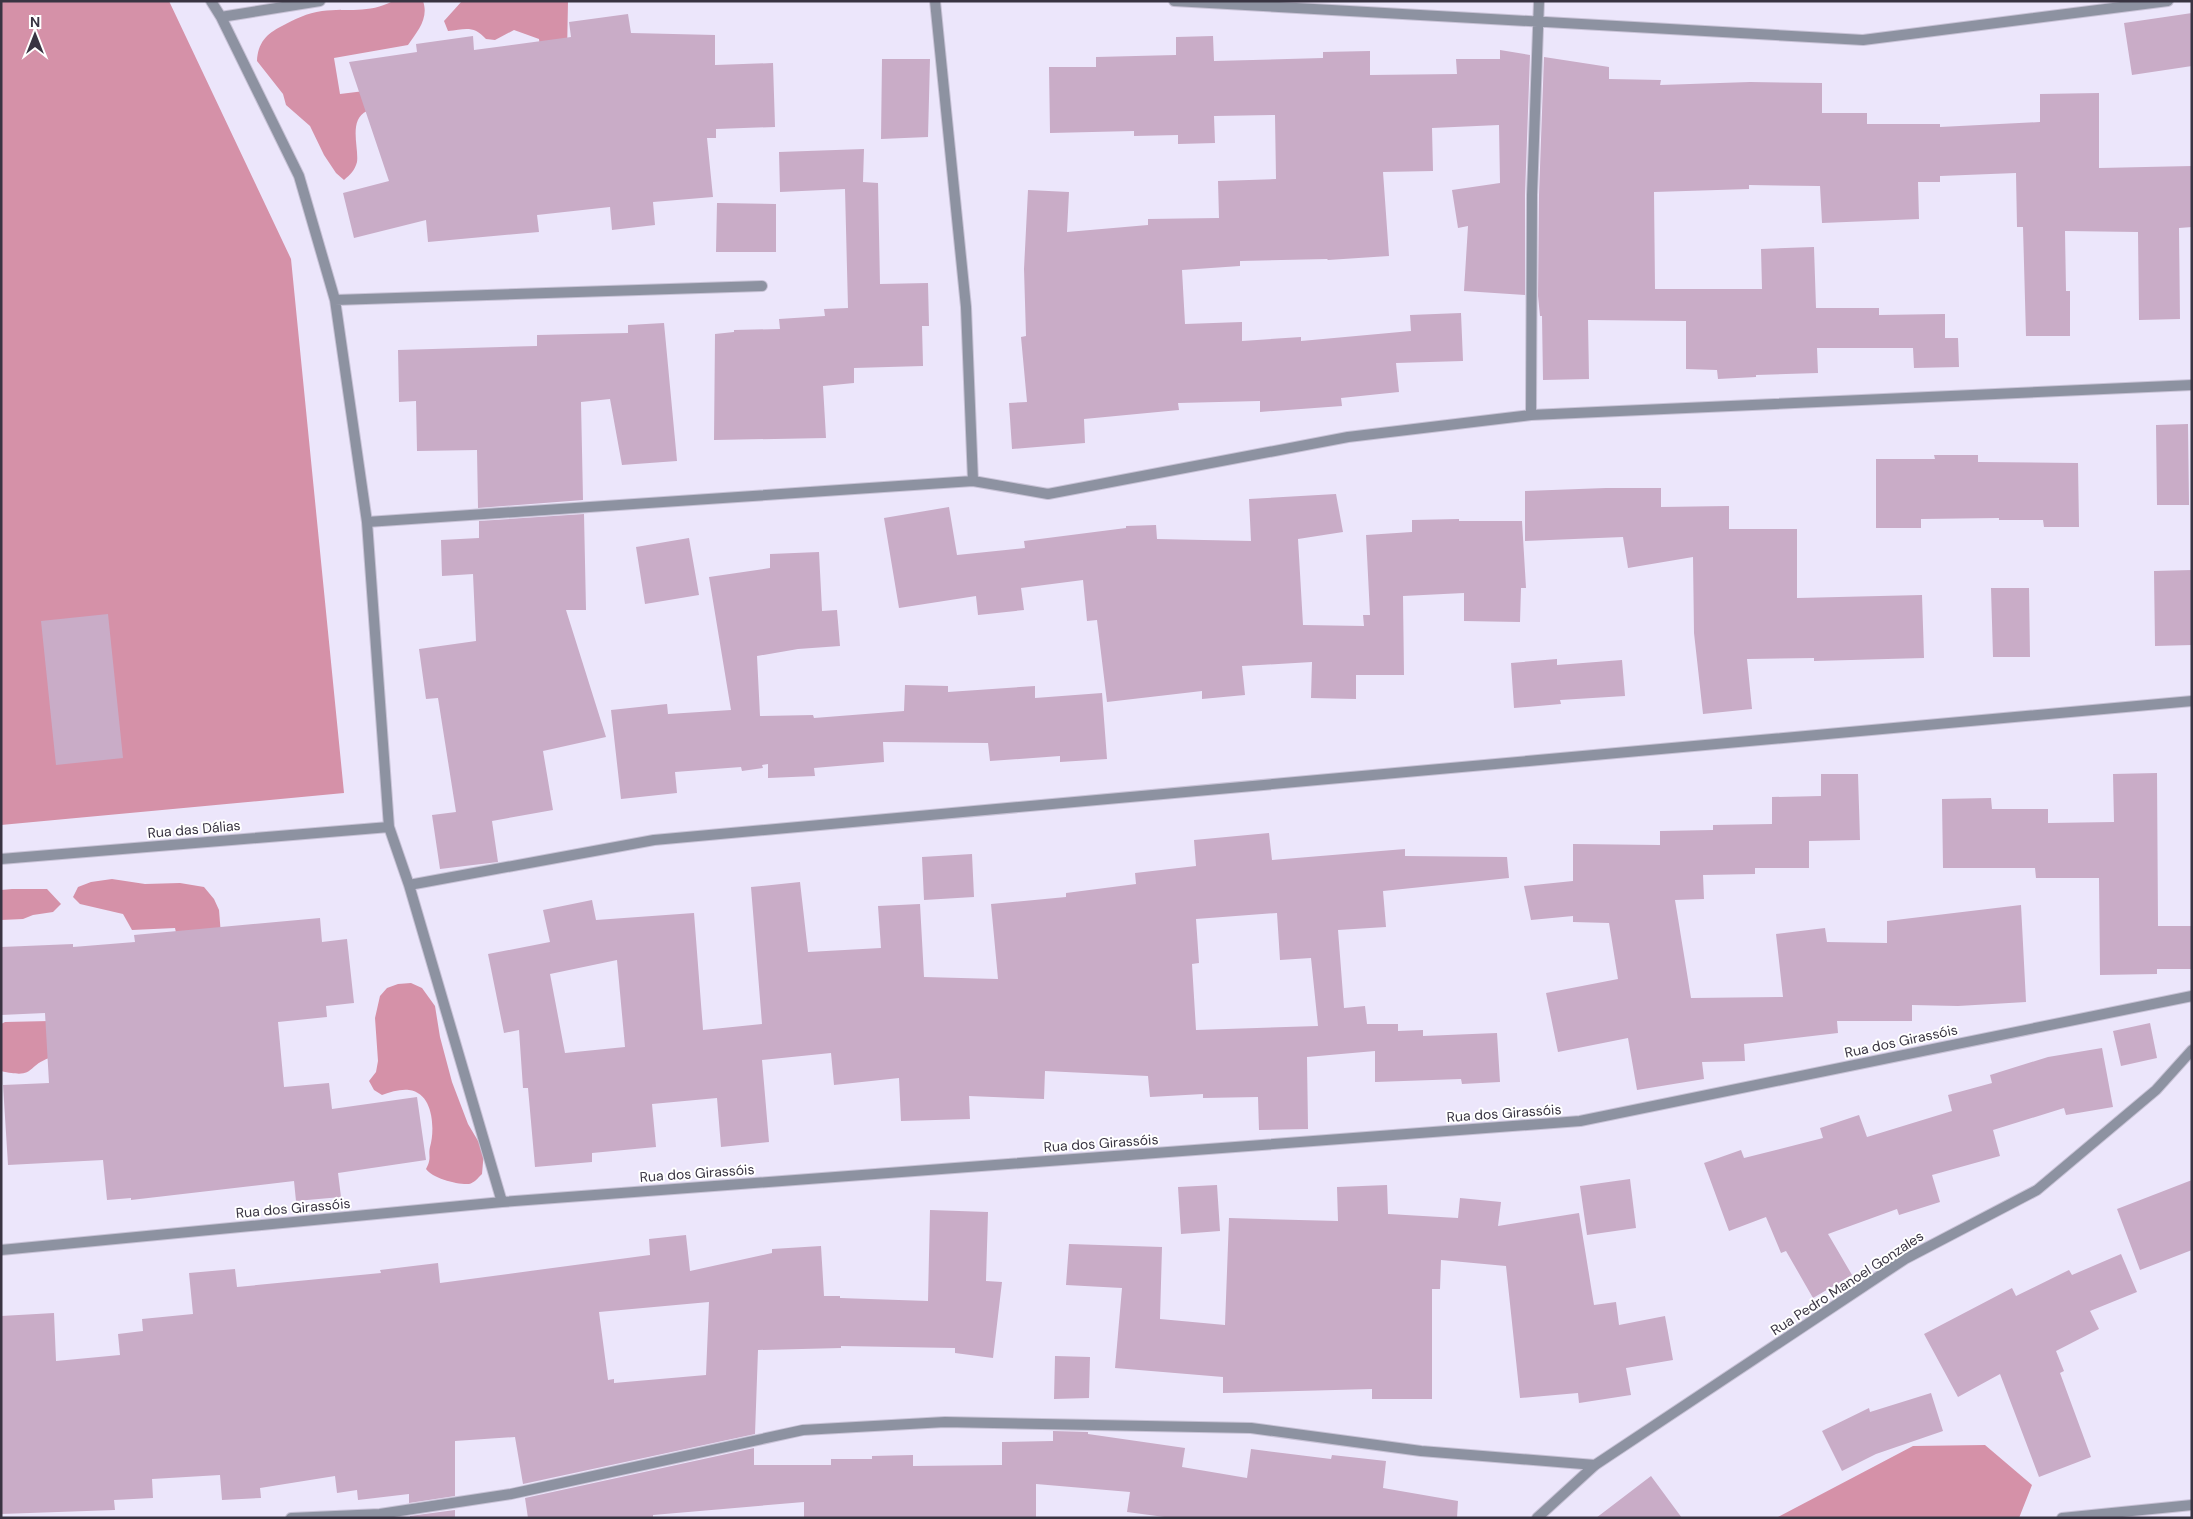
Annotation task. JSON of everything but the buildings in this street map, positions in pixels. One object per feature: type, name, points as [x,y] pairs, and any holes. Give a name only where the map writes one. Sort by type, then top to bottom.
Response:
[{"type":"street","points":[[211,1],[222,16],[299,176],[335,300],[367,522],[389,827],[409,885],[502,1202]]},
{"type":"street","points":[[222,16],[320,1]]},
{"type":"street","points":[[935,1],[966,307],[973,481]]},
{"type":"street","points":[[1174,1],[1863,40],[2168,1]]},
{"type":"street","points":[[1531,415],[1532,195],[1539,1]]},
{"type":"street","points":[[335,300],[762,286]]},
{"type":"street","points":[[367,522],[973,481],[1048,494],[1348,437],[1531,415],[2192,385]]},
{"type":"street","points":[[409,885],[654,840],[2192,701]]},
{"type":"street","name":"Rua das Dálias","points":[[1,859],[389,827]]},
{"type":"street","name":"Rua dos Girassóis","points":[[1,1250],[502,1202],[1580,1121],[2192,996]]},
{"type":"street","name":"Rua Pedro Manoel Gonzales","points":[[1537,1518],[1595,1465],[1904,1259],[2037,1190],[2156,1090],[2192,1050]]},
{"type":"street","points":[[291,1518],[380,1514],[511,1494],[803,1430],[945,1422],[1251,1428],[1421,1451],[1595,1465]]},
{"type":"street","points":[[2062,1518],[2192,1505]]},
{"type":"shaded area","points":[[1,1],[169,1],[291,259],[344,793],[1,825]]},
{"type":"shaded area","points":[[393,1],[423,1],[424,19],[408,45],[334,58],[340,94],[397,87],[401,102],[375,108],[361,115],[356,127],[357,162],[352,172],[344,180],[336,173],[324,155],[310,126],[286,105],[283,94],[257,61],[259,49],[271,32],[306,15],[322,11],[375,8]]},
{"type":"shaded area","points":[[462,1],[568,1],[567,54],[550,133],[539,39],[514,30],[495,40],[486,39],[469,29],[448,31],[444,21]]},
{"type":"shaded area","points":[[112,879],[145,884],[180,883],[204,887],[214,899],[219,910],[224,973],[181,955],[175,928],[132,930],[123,914],[80,904],[73,897],[78,887],[91,882]]},
{"type":"shaded area","points":[[47,889],[61,904],[53,912],[33,915],[23,919],[1,920],[1,890]]},
{"type":"shaded area","points":[[411,983],[422,988],[435,1006],[440,1037],[452,1082],[468,1124],[484,1151],[482,1174],[469,1184],[446,1180],[426,1169],[432,1140],[432,1122],[431,1113],[424,1098],[409,1090],[399,1090],[382,1095],[374,1090],[369,1081],[376,1072],[378,1061],[375,1018],[380,996],[387,988],[398,984]]},
{"type":"shaded area","points":[[50,1021],[81,1050],[41,1061],[25,1073],[1,1071],[1,1024],[5,1022]]},
{"type":"shaded area","points":[[1985,1445],[2032,1485],[2019,1518],[1776,1518],[1913,1446]]}]
